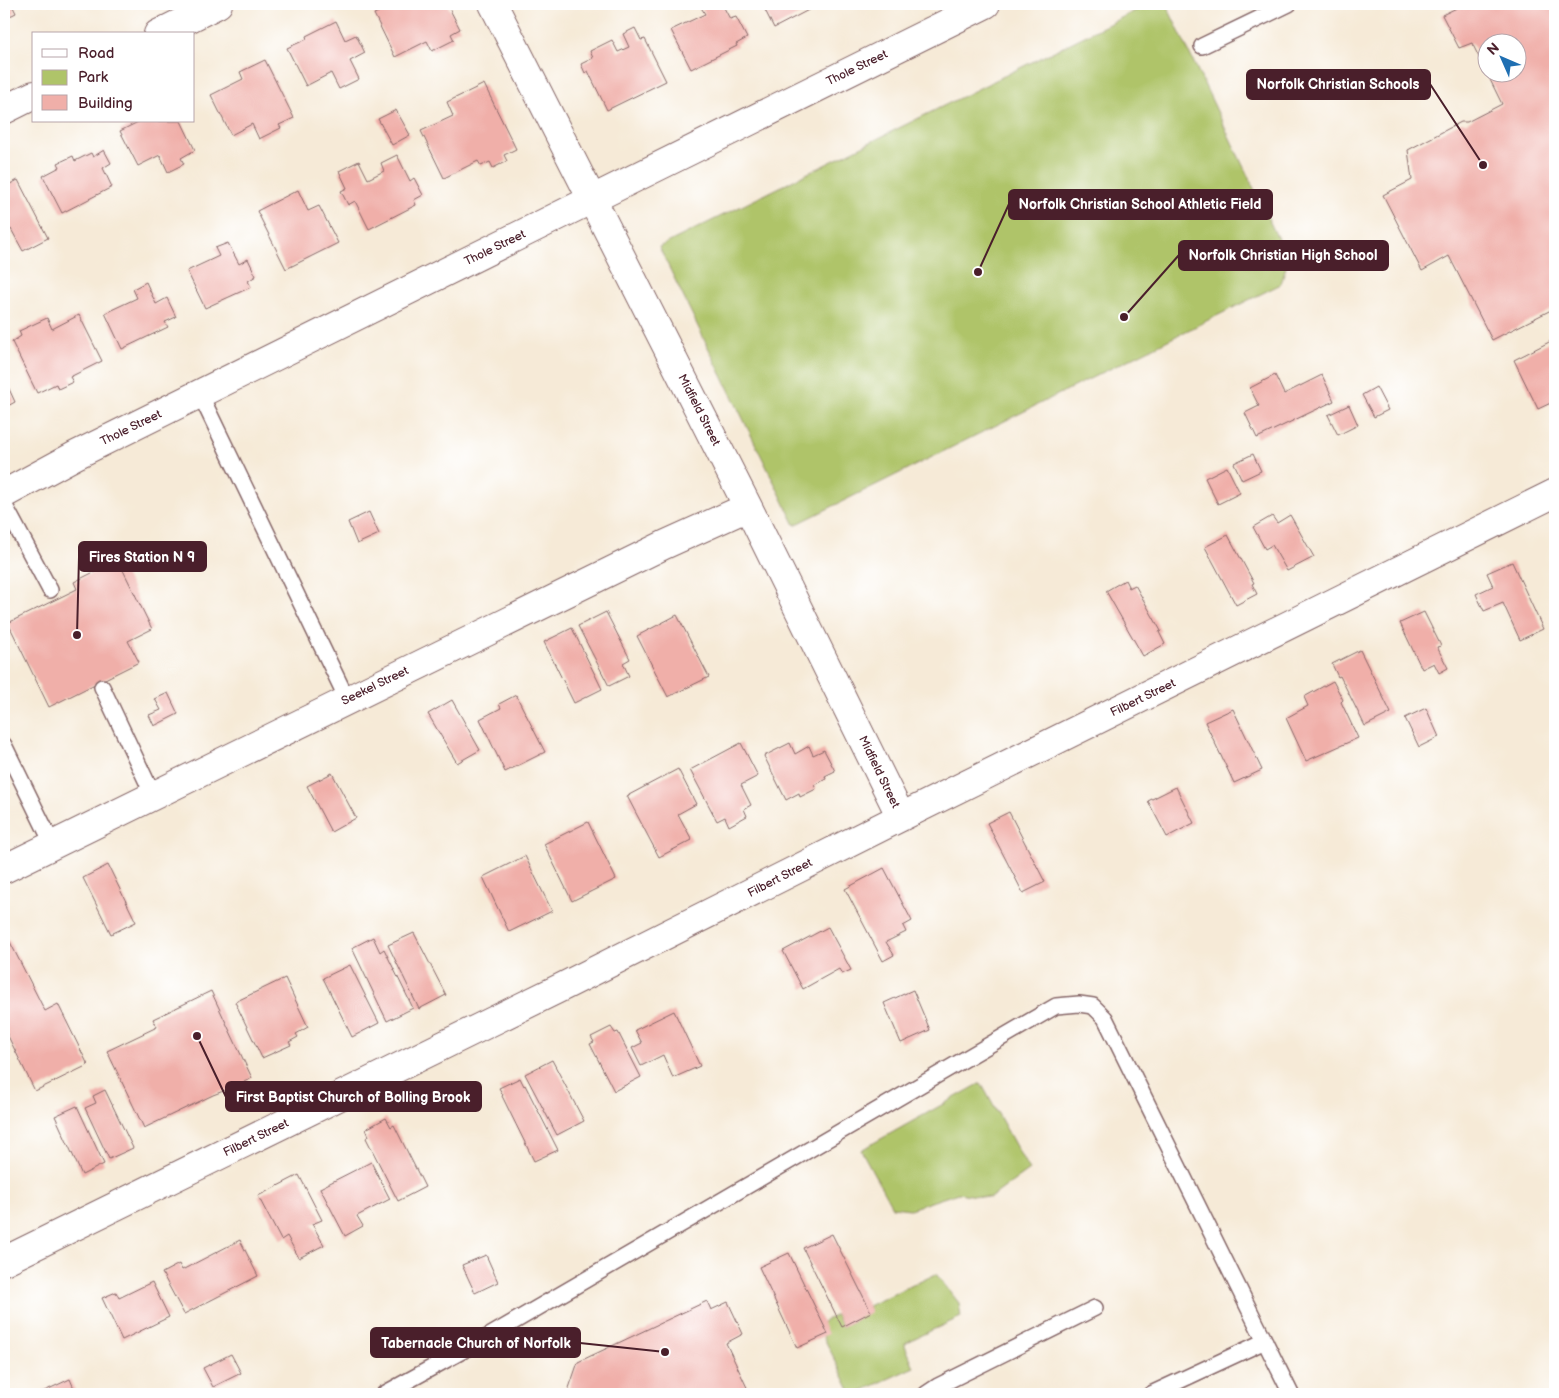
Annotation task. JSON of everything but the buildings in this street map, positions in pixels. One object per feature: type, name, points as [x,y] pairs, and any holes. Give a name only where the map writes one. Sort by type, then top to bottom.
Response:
[{"type":"street","points":[[162,32],[218,4]]},
{"type":"street","name":"Midfield Street","points":[[493,4],[748,507],[901,818]]},
{"type":"street","name":"Thole Street","points":[[4,494],[76,455],[986,4]]},
{"type":"street","points":[[4,110],[32,96]]},
{"type":"street","name":"Filbert Street","points":[[4,1261],[562,987],[1555,493]]},
{"type":"street","name":"Seekel Street","points":[[4,869],[347,699],[664,545],[748,507]]},
{"type":"lane","points":[[1202,46],[1289,4]]},
{"type":"lane","points":[[200,394],[347,699]]},
{"type":"lane","points":[[4,504],[50,590]]},
{"type":"lane","points":[[102,687],[153,795]]},
{"type":"lane","points":[[4,745],[53,845]]},
{"type":"lane","points":[[384,1394],[484,1339],[1056,1006],[1079,1004],[1092,1006],[1105,1018],[1291,1394]]},
{"type":"lane","points":[[926,1394],[938,1386],[1095,1308]]},
{"type":"lane","points":[[1151,1394],[1264,1340]]},
{"type":"green space","points":[[1149,4],[1166,4],[1288,260],[1281,284],[795,525],[659,247]]},
{"type":"green space","points":[[981,1083],[1029,1170],[990,1198],[958,1193],[910,1209],[892,1207],[861,1150]]},
{"type":"green space","points":[[936,1274],[959,1303],[961,1317],[904,1343],[914,1367],[852,1394],[823,1336],[822,1322],[836,1315],[842,1327],[870,1312],[868,1306]]},
{"type":"place","name":"Norfolk Christian Schools","points":[[1483,165]]},
{"type":"place","name":"Norfolk Christian School Athletic Field","points":[[978,272]]},
{"type":"place","name":"Norfolk Christian High School","points":[[1124,317]]},
{"type":"place","name":"Fires Station N 9","points":[[77,635]]},
{"type":"place","name":"First Baptist Church of Bolling Brook","points":[[197,1036]]},
{"type":"place","name":"Tabernacle Church of Norfolk","points":[[665,1352]]}]
